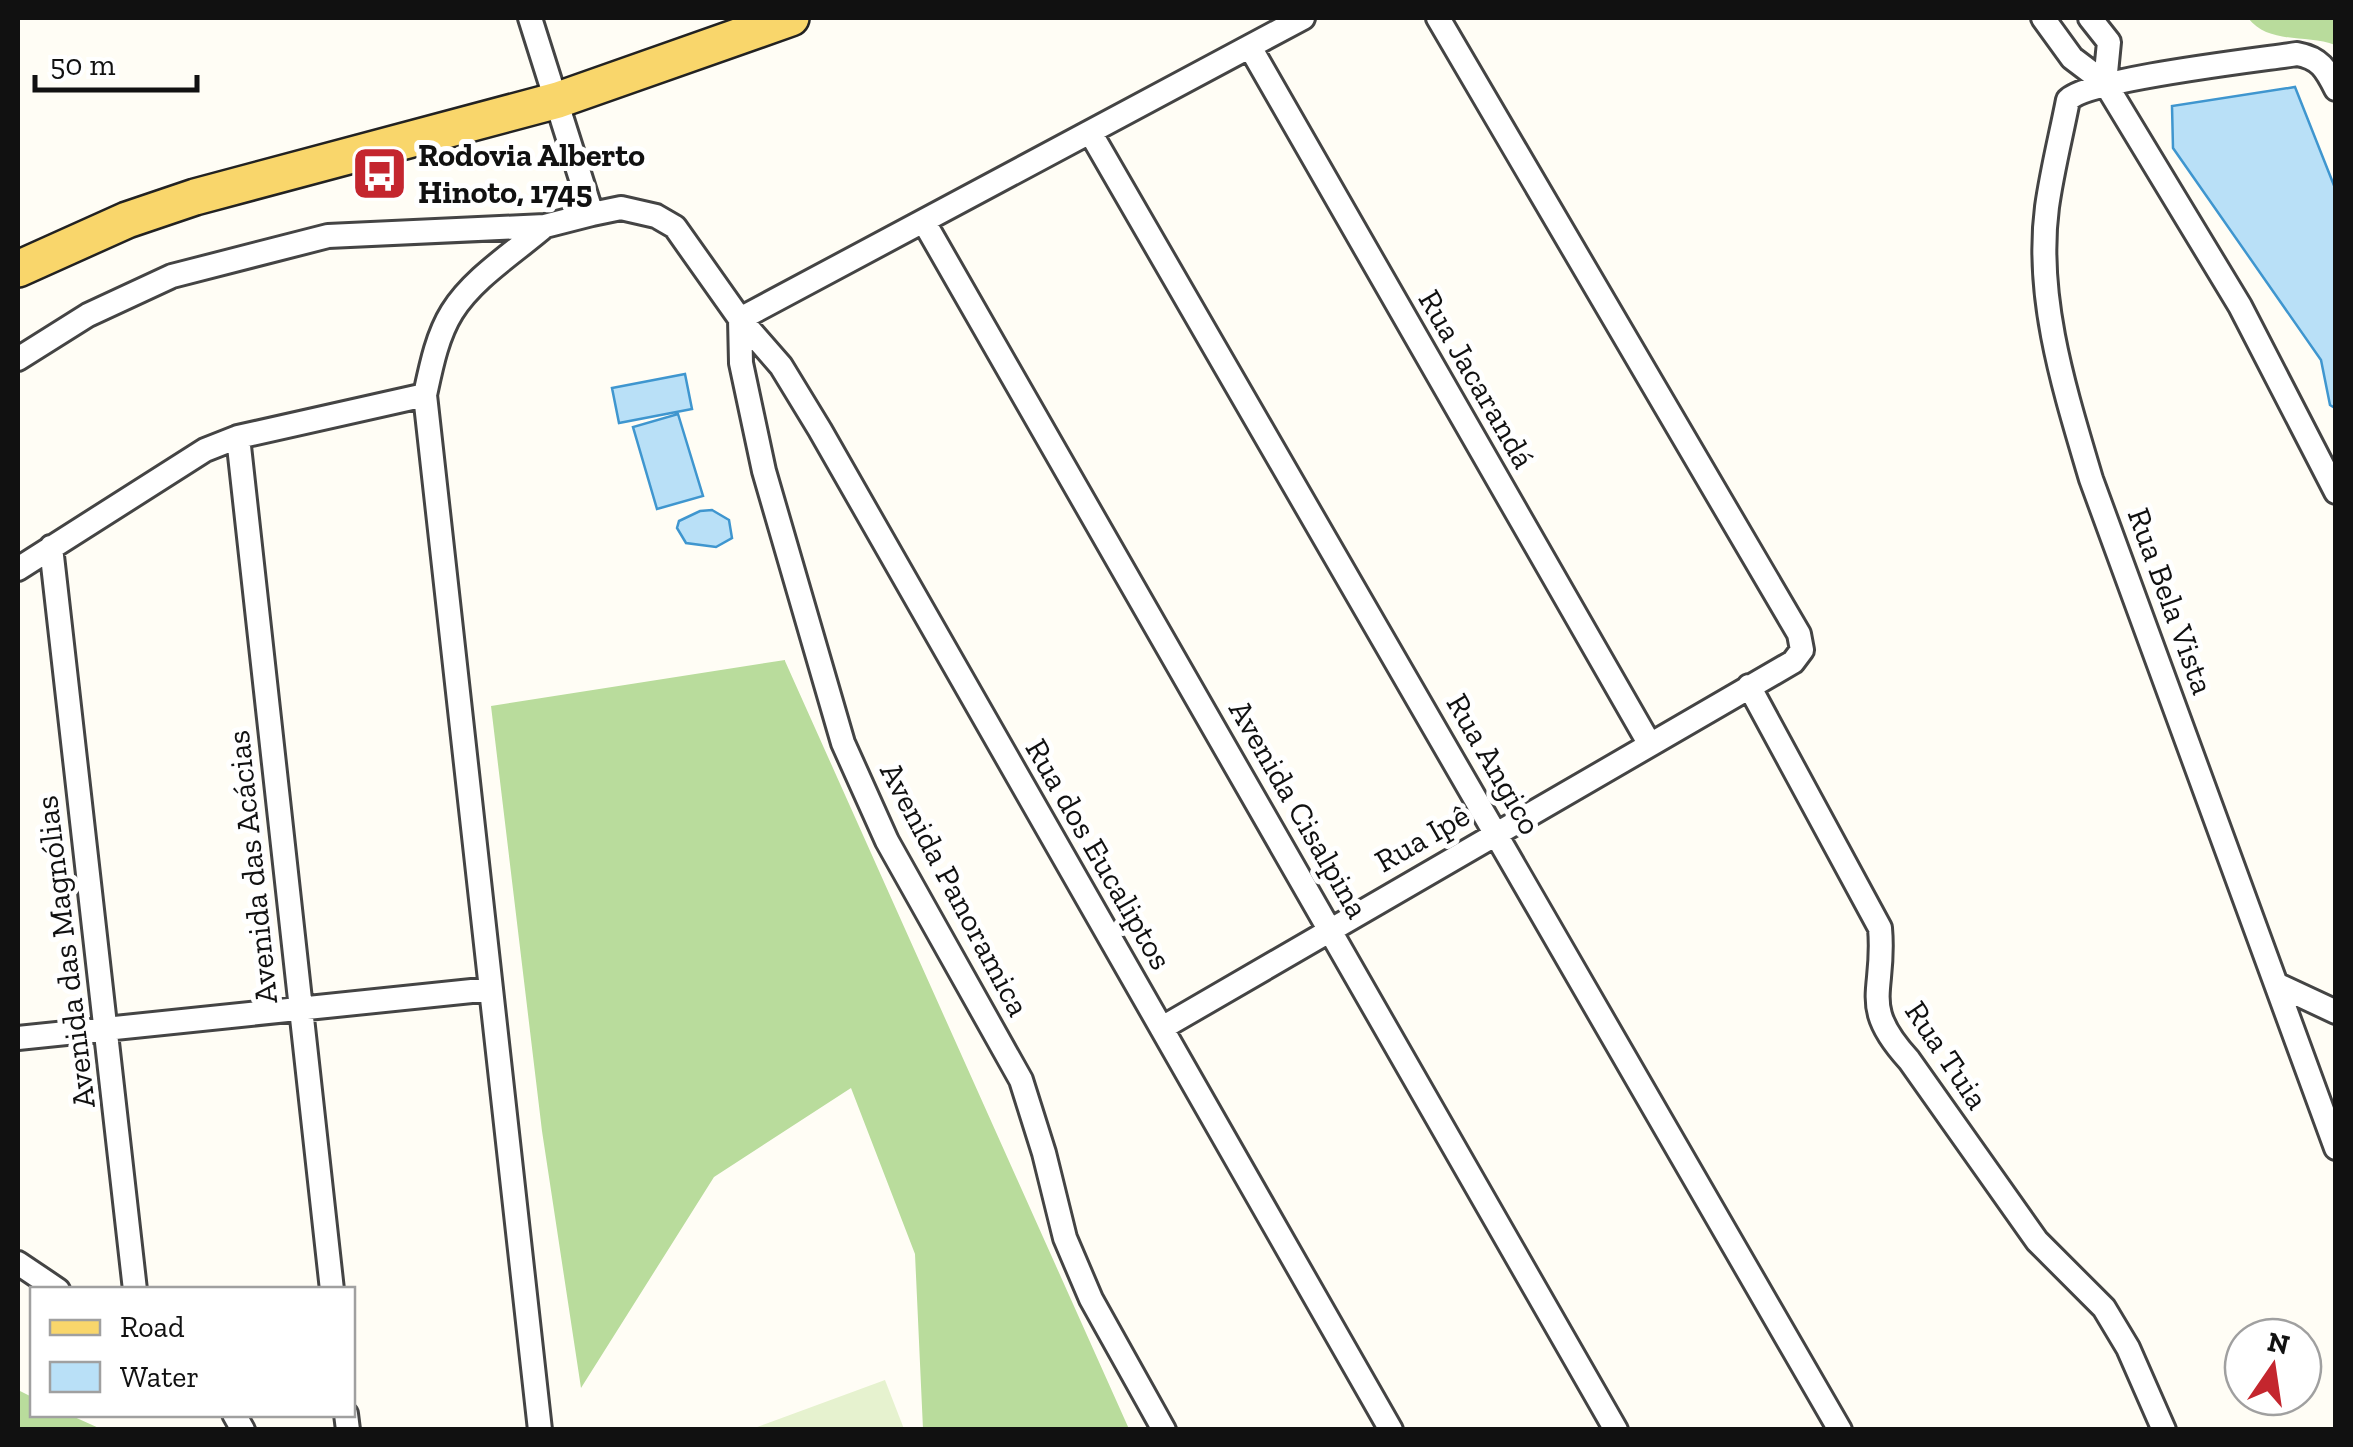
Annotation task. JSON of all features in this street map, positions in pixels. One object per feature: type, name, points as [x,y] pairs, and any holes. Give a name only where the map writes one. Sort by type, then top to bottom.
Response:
[{"type":"main road","points":[[18,269],[62,247],[196,196],[558,100],[791,18]]},
{"type":"main road","points":[[18,238],[44,249],[62,247]]},
{"type":"street","points":[[530,18],[592,214]]},
{"type":"street","points":[[18,359],[88,315],[172,276],[328,236],[545,226],[621,208],[656,216],[675,227],[740,319],[1304,18]]},
{"type":"street","name":"Rua Ipê","points":[[1162,1028],[1793,662],[1802,650],[1800,634],[1438,18]]},
{"type":"street","points":[[2043,18],[2072,58],[2104,83],[2240,306],[2336,492]]},
{"type":"street","points":[[2090,18],[2108,42],[2104,83]]},
{"type":"street","name":"Rua Jacarandá","points":[[1250,47],[1649,743]]},
{"type":"street","points":[[2104,83],[2297,54],[2314,57],[2326,69],[2336,89]]},
{"type":"street","name":"Rua Bela Vista","points":[[2104,83],[2068,100],[2047,208],[2045,264],[2052,328],[2067,398],[2091,479],[2336,1148]]},
{"type":"street","name":"Rua Angico","points":[[1090,132],[1840,1430]]},
{"type":"street","name":"Avenida Cisalpina","points":[[924,222],[1616,1430]]},
{"type":"street","points":[[540,1430],[426,395],[438,344],[452,312],[474,287],[545,226]]},
{"type":"street","name":"Rua dos Eucaliptos","points":[[740,319],[782,366],[820,430],[1391,1430]]},
{"type":"street","name":"Avenida Panoramica","points":[[740,319],[741,363],[764,471],[807,630],[843,743],[887,841],[1021,1080],[1065,1238],[1091,1299],[1164,1430]]},
{"type":"street","points":[[18,568],[205,450],[238,438],[426,395]]},
{"type":"street","name":"Avenida das Acácias","points":[[238,438],[332,1287]]},
{"type":"street","name":"Avenida das Magnólias","points":[[51,548],[135,1287]]},
{"type":"street","name":"Rua Tuia","points":[[1749,686],[1880,928],[1882,949],[1876,1008],[1886,1035],[1909,1060],[2036,1242],[2104,1308],[2128,1348],[2164,1430]]},
{"type":"street","points":[[2276,984],[2336,1012]]},
{"type":"street","points":[[18,1038],[492,989]]},
{"type":"street","points":[[18,1263],[54,1287]]},
{"type":"green space","points":[[2248,18],[2335,18],[2335,45],[2277,36]]},
{"type":"green space","points":[[785,660],[1129,1429],[923,1429],[915,1254],[851,1088],[714,1177],[581,1388],[542,1131],[491,706]]},
{"type":"green space","points":[[885,1380],[904,1429],[752,1429]]},
{"type":"green space","points":[[18,1390],[30,1396],[30,1417],[74,1417],[101,1429],[18,1429]]},
{"type":"water","points":[[2295,87],[2335,188],[2335,408],[2330,405],[2321,360],[2173,148],[2172,106]]},
{"type":"water","points":[[685,374],[692,409],[619,423],[612,388]]},
{"type":"water","points":[[678,414],[703,496],[657,509],[633,427]]},
{"type":"water","points":[[712,510],[729,520],[732,538],[716,547],[686,543],[677,528],[679,521]]},
{"type":"place","name":"Rodovia Alberto Hinoto, 1745","points":[[379,173]]}]
